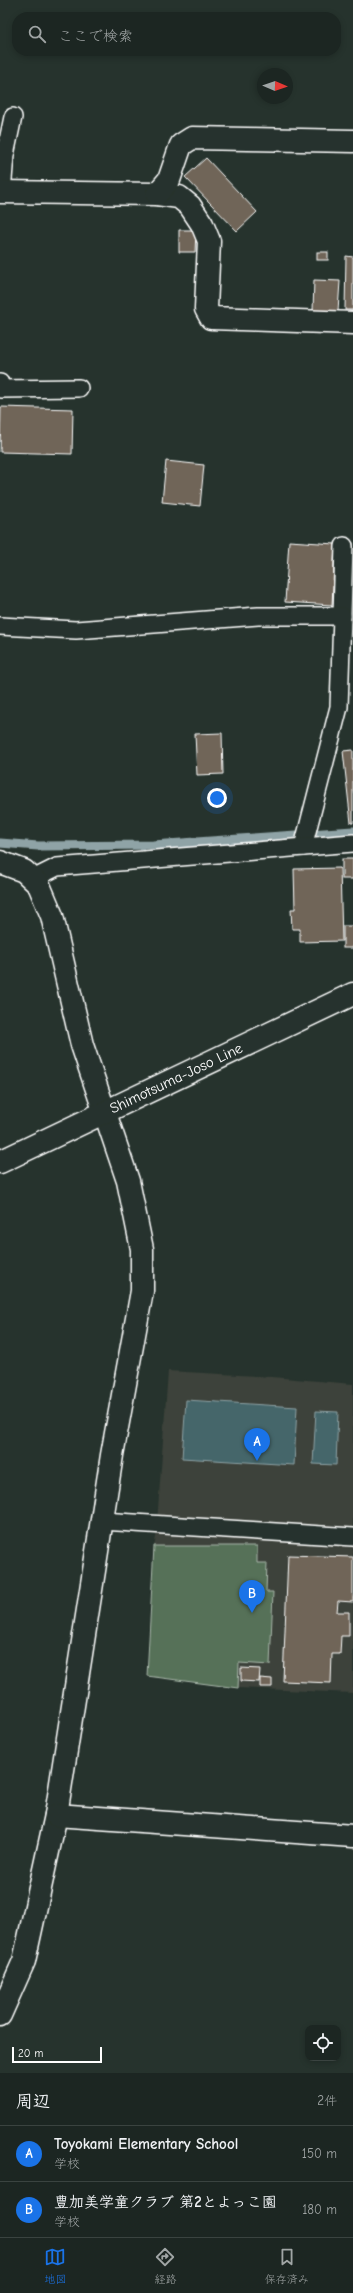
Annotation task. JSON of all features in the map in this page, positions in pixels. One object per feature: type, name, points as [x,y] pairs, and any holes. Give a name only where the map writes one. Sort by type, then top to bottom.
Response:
[{"type":"street","points":[[157,194],[169,180],[181,145],[192,138],[353,141]]},
{"type":"street","points":[[1,192],[157,194],[179,197],[190,206],[202,224],[209,241],[206,309],[211,318],[353,323]]},
{"type":"street","points":[[0,862],[24,871],[40,885],[52,916],[82,1045],[103,1112],[128,1181],[138,1220],[142,1256],[142,1291],[102,1521],[56,1815],[24,1961],[0,2014]]},
{"type":"street","name":"Shimotsuma-Joso Line","points":[[0,1162],[353,994]]},
{"type":"street","points":[[56,1815],[353,1836]]},
{"type":"lane","points":[[1,192],[8,130],[13,117]]},
{"type":"lane","points":[[0,382],[1,389],[79,388]]},
{"type":"lane","points":[[305,839],[346,707],[342,616],[344,546]]},
{"type":"lane","points":[[0,626],[76,630],[258,616],[342,616]]},
{"type":"lane","points":[[33,879],[57,867],[305,839],[353,843]]},
{"type":"lane","points":[[102,1521],[353,1537]]},
{"type":"shaded area","points":[[168,1371],[272,1377],[353,1384],[353,1693],[238,1688],[147,1676],[154,1547],[156,1537]]},
{"type":"green space","points":[[154,1546],[257,1546],[257,1563],[267,1563],[266,1592],[273,1592],[270,1665],[239,1663],[238,1688],[147,1676]]},
{"type":"water","points":[[186,1400],[297,1407],[294,1465],[182,1458]]},
{"type":"water","points":[[316,1411],[338,1412],[336,1465],[313,1464]]},
{"type":"building","points":[[206,158],[257,212],[237,231],[185,177]]},
{"type":"building","points":[[179,230],[196,230],[195,252],[179,252]]},
{"type":"building","points":[[317,252],[328,252],[328,260],[317,260]]},
{"type":"building","points":[[346,256],[353,257],[353,310],[345,310]]},
{"type":"building","points":[[314,280],[340,281],[338,311],[313,311]]},
{"type":"building","points":[[1,407],[73,409],[72,454],[0,452]]},
{"type":"building","points":[[166,461],[204,465],[200,506],[162,502]]},
{"type":"building","points":[[289,541],[335,544],[332,605],[285,602]]},
{"type":"building","points":[[222,733],[223,774],[197,775],[195,734]]},
{"type":"building","points":[[353,750],[353,823],[351,823],[343,751]]},
{"type":"building","points":[[342,859],[353,859],[353,879],[342,879]]},
{"type":"building","points":[[340,868],[342,941],[300,942],[300,929],[292,929],[291,909],[295,909],[294,869]]},
{"type":"building","points":[[343,926],[353,926],[353,948],[343,948]]},
{"type":"building","points":[[288,1555],[353,1557],[353,1602],[338,1601],[337,1612],[349,1612],[349,1636],[341,1636],[340,1654],[332,1654],[331,1683],[283,1681]]},
{"type":"building","points":[[241,1668],[260,1669],[259,1682],[241,1681]]},
{"type":"building","points":[[260,1678],[272,1679],[272,1687],[260,1687]]},
{"type":"waterway","points":[[0,843],[38,846],[153,845],[353,831]]},
{"type":"place","name":"Toyokami Elementary School","points":[[257,1461]]},
{"type":"place","name":"豊加美学童クラブ 第2とよっこ園","points":[[252,1613]]}]
